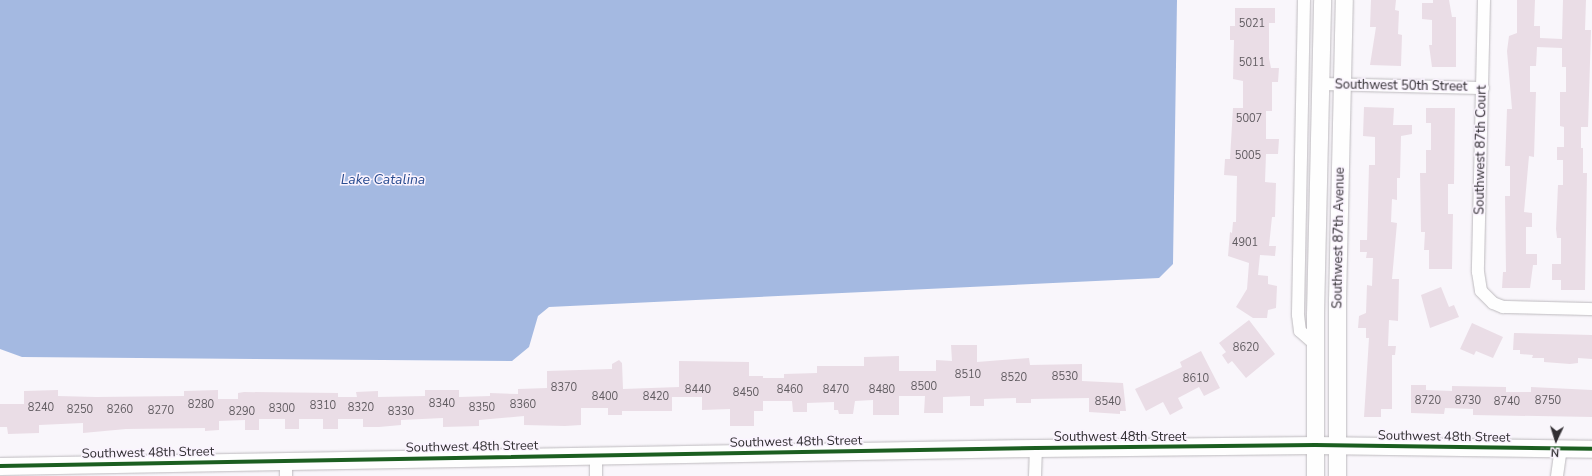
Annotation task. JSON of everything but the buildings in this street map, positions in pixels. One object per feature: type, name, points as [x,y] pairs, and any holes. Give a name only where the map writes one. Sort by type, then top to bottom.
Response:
[{"type":"street","points":[[1304,0],[1298,315],[1300,331],[1315,344]]},
{"type":"street","name":"Southwest 87th Avenue","points":[[1315,476],[1315,344],[1322,0]]},
{"type":"street","name":"Southwest 87th Avenue","points":[[1337,476],[1344,0]]},
{"type":"street","name":"Southwest 87th Court","points":[[1484,0],[1478,272],[1481,291],[1485,298],[1503,307],[1592,309]]},
{"type":"street","name":"Southwest 50th Street","points":[[1320,84],[1483,88]]},
{"type":"street","name":"Southwest 48th Street","points":[[0,466],[286,468],[596,455],[1315,445],[1592,449]]},
{"type":"street","points":[[1035,476],[1036,448]]},
{"type":"street","points":[[1557,476],[1560,448]]},
{"type":"street","points":[[596,455],[596,476]]},
{"type":"water","name":"Lake Catalina","points":[[0,0],[1177,0],[1173,264],[1159,278],[549,307],[538,316],[529,347],[512,361],[22,357],[0,349]]},
{"type":"cycle path","points":[[0,466],[1036,448],[1315,445],[1592,449]]}]
